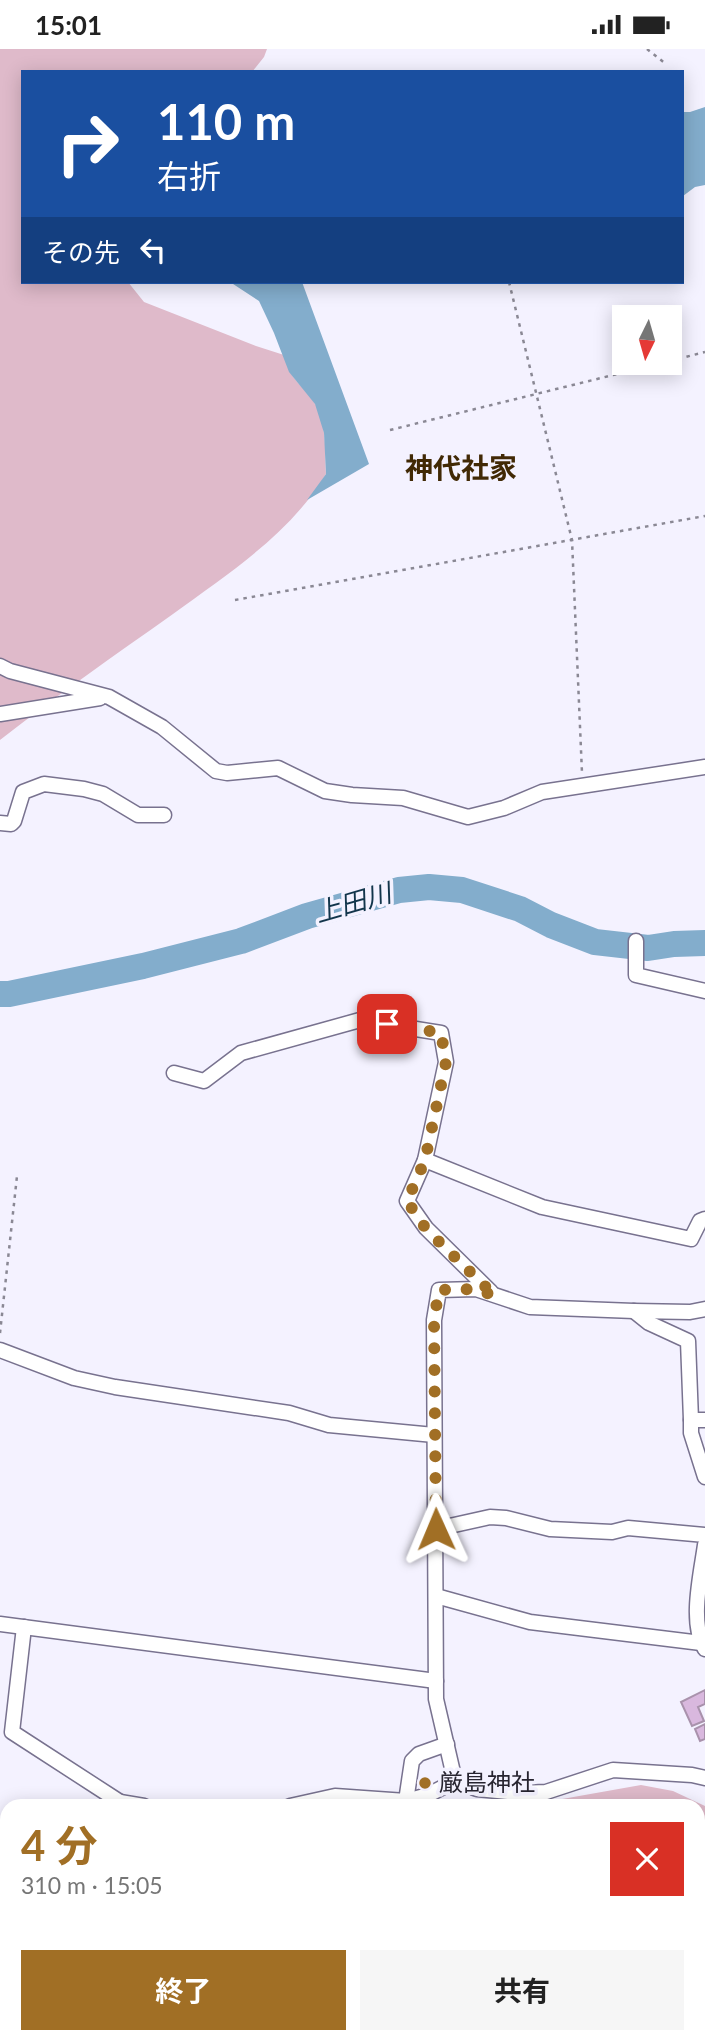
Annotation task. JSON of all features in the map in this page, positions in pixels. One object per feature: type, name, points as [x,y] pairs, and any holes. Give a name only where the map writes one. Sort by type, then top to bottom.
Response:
[{"type":"street","points":[[0,666],[109,697],[162,727],[216,771],[227,773],[278,768],[325,791],[404,798],[468,817],[504,808],[542,792],[705,767]]},
{"type":"street","points":[[0,714],[109,697]]},
{"type":"street","points":[[0,823],[11,824],[15,821],[23,792],[44,784],[103,794],[138,815],[164,815]]},
{"type":"street","points":[[636,941],[636,975],[705,991]]},
{"type":"street","points":[[174,1073],[204,1081],[241,1053],[360,1020],[441,1033],[446,1062],[425,1160],[407,1201],[426,1229],[495,1296]]},
{"type":"street","points":[[425,1160],[542,1207],[678,1237],[691,1239],[700,1221],[705,1219]]},
{"type":"street","points":[[455,1781],[436,1699],[434,1320],[439,1290],[476,1289],[530,1307],[690,1312],[705,1310]]},
{"type":"street","points":[[634,1311],[649,1323],[688,1341],[698,1420],[691,1433],[705,1476]]},
{"type":"street","points":[[0,1350],[74,1378],[116,1387],[289,1413],[329,1425],[434,1435]]},
{"type":"street","points":[[436,1529],[490,1517],[550,1528],[612,1532],[628,1528],[705,1535]]},
{"type":"street","points":[[436,1596],[530,1622],[703,1646],[697,1604],[704,1554]]},
{"type":"street","points":[[0,1624],[436,1681]]},
{"type":"street","points":[[24,1627],[12,1732],[112,1799]]},
{"type":"street","points":[[406,1799],[412,1761],[419,1754],[447,1744]]},
{"type":"street","points":[[413,1799],[428,1795],[455,1781],[477,1789],[519,1793],[546,1792],[613,1770],[705,1778]]},
{"type":"street","points":[[319,1799],[335,1795],[382,1799]]},
{"type":"path","points":[[648,49],[666,64]]},
{"type":"path","points":[[509,284],[572,540],[582,786]]},
{"type":"path","points":[[682,358],[705,352]]},
{"type":"path","points":[[390,429],[614,375]]},
{"type":"path","points":[[235,600],[705,516]]},
{"type":"path","points":[[0,1333],[17,1176]]},
{"type":"shaded area","points":[[0,49],[267,49],[254,70],[21,70],[21,284],[130,284],[144,302],[284,355],[293,376],[314,402],[321,418],[326,474],[295,515],[257,551],[0,740]]},
{"type":"shaded area","points":[[641,1785],[673,1791],[690,1799],[562,1799]]},
{"type":"water","points":[[705,107],[705,185],[695,187],[684,195],[684,112]]},
{"type":"water","points":[[233,284],[303,284],[369,464],[307,500],[326,474],[324,433],[315,404],[289,372],[259,301]]},
{"type":"building","points":[[705,1690],[705,1704],[698,1707],[704,1721],[692,1726],[681,1702]]},
{"type":"building","points":[[705,1724],[705,1739],[700,1741],[695,1729]]},
{"type":"waterway","name":"上田川","points":[[0,994],[143,966],[241,941],[307,916],[399,890],[429,887],[462,890],[520,909],[551,925],[595,942],[648,948],[705,943]]},
{"type":"place","name":"厳島神社","points":[[425,1783]]},
{"type":"district","name":"神代社家","points":[[461,468]]},
{"type":"route","points":[[387,1024],[441,1033],[446,1062],[425,1160],[407,1201],[426,1229],[495,1296],[476,1289],[439,1290],[439,1303],[434,1320],[436,1529]]}]
